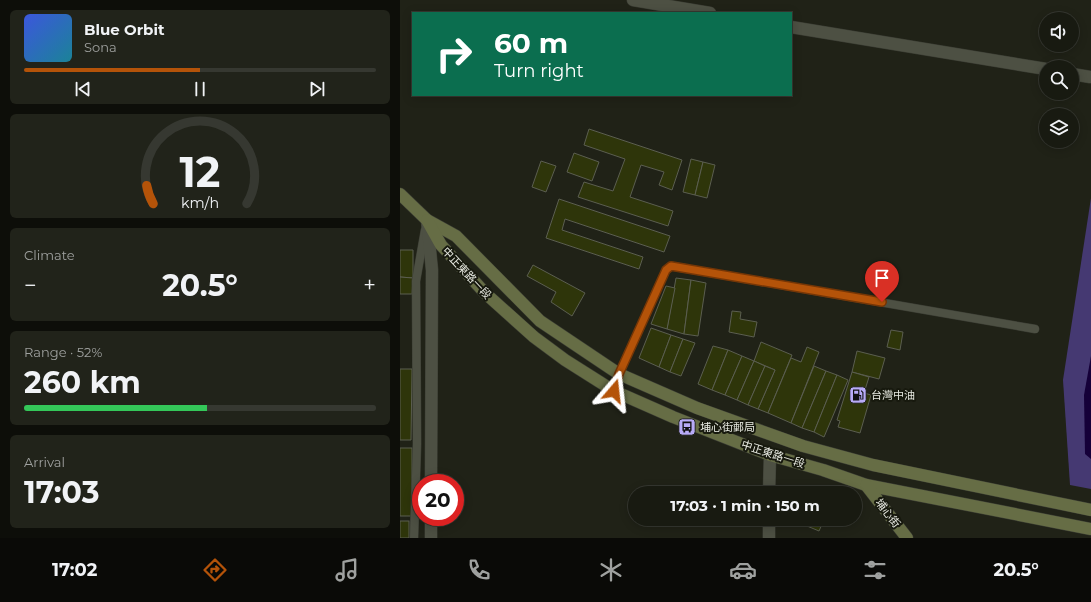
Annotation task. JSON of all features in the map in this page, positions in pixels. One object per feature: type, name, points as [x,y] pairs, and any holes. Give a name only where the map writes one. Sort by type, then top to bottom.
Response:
[{"type":"main road","points":[[400,194],[427,220]]},
{"type":"main road","name":"中正東路一段","points":[[427,220],[456,236],[540,321],[619,374],[697,408],[803,446],[873,465],[1091,510]]},
{"type":"main road","name":"中正東路一段","points":[[427,220],[440,245],[485,294],[534,337],[565,360],[614,391],[673,417],[770,456],[823,470],[866,485],[1091,529]]},
{"type":"main road","points":[[866,485],[873,465]]},
{"type":"main road","name":"埔心街","points":[[866,485],[907,538]]},
{"type":"street","points":[[632,0],[704,12]]},
{"type":"street","points":[[792,26],[1039,68]]},
{"type":"street","points":[[1079,75],[1090,77]]},
{"type":"street","points":[[427,220],[432,270],[431,474]]},
{"type":"street","points":[[769,486],[770,456]]},
{"type":"street","points":[[431,526],[431,538]]},
{"type":"street","points":[[769,526],[769,538]]},
{"type":"lane","points":[[414,538],[416,444],[416,281],[427,220]]},
{"type":"lane","points":[[614,391],[619,374],[666,270],[671,266],[1035,329]]},
{"type":"shaded area","points":[[1091,198],[1091,489],[1070,485],[1063,380]]},
{"type":"shaded area","points":[[1091,356],[1091,459],[1085,454],[1084,395]]},
{"type":"building","points":[[589,129],[682,160],[672,190],[659,185],[664,172],[641,165],[630,197],[673,211],[668,226],[578,197],[584,182],[613,191],[625,159],[584,145]]},
{"type":"building","points":[[574,153],[599,162],[592,181],[567,172]]},
{"type":"building","points":[[691,159],[703,162],[695,195],[683,192]]},
{"type":"building","points":[[541,161],[556,166],[546,192],[532,187]]},
{"type":"building","points":[[703,162],[715,165],[707,198],[695,195]]},
{"type":"building","points":[[559,199],[670,236],[664,252],[565,219],[562,230],[643,257],[639,269],[546,238]]},
{"type":"building","points":[[400,250],[413,250],[413,278],[400,277]]},
{"type":"building","points":[[533,265],[585,293],[572,316],[551,302],[556,292],[527,276]]},
{"type":"building","points":[[400,277],[413,278],[412,294],[400,294]]},
{"type":"building","points":[[676,278],[691,280],[684,334],[667,329]]},
{"type":"building","points":[[691,280],[706,283],[698,336],[684,334]]},
{"type":"building","points":[[666,286],[675,288],[667,329],[651,324]]},
{"type":"building","points":[[732,311],[741,312],[740,319],[757,322],[754,337],[729,332]]},
{"type":"building","points":[[651,328],[671,335],[659,367],[639,358]]},
{"type":"building","points":[[891,330],[903,332],[900,350],[887,347]]},
{"type":"building","points":[[671,335],[683,339],[670,372],[659,367]]},
{"type":"building","points":[[683,339],[695,343],[681,376],[670,372]]},
{"type":"building","points":[[761,342],[792,355],[768,413],[758,409],[775,370],[754,361]]},
{"type":"building","points":[[713,346],[728,350],[712,390],[698,384]]},
{"type":"building","points":[[807,347],[819,352],[791,423],[768,413],[791,358],[801,362]]},
{"type":"building","points":[[728,350],[742,356],[725,395],[712,390]]},
{"type":"building","points":[[857,351],[885,358],[879,379],[852,372]]},
{"type":"building","points":[[742,356],[754,361],[737,400],[725,395]]},
{"type":"building","points":[[754,361],[765,366],[748,405],[737,400]]},
{"type":"building","points":[[765,366],[775,370],[758,409],[748,405]]},
{"type":"building","points":[[814,366],[826,371],[802,428],[791,423]]},
{"type":"building","points":[[400,369],[412,369],[411,440],[400,440]]},
{"type":"building","points":[[826,371],[837,375],[814,432],[802,428]]},
{"type":"building","points":[[852,372],[869,377],[864,393],[871,395],[860,433],[838,427],[840,421],[837,420]]},
{"type":"building","points":[[837,375],[848,380],[824,437],[814,432]]},
{"type":"building","points":[[400,448],[412,448],[412,516],[400,516]]},
{"type":"building","points":[[400,521],[409,521],[409,538],[400,538]]},
{"type":"building","points":[[807,526],[821,526],[819,531]]},
{"type":"place","name":"台灣中油","points":[[858,395]]},
{"type":"place","name":"埔心街郵局","points":[[687,427]]},
{"type":"route","points":[[614,391],[619,374],[666,270],[671,266],[882,302]]}]
